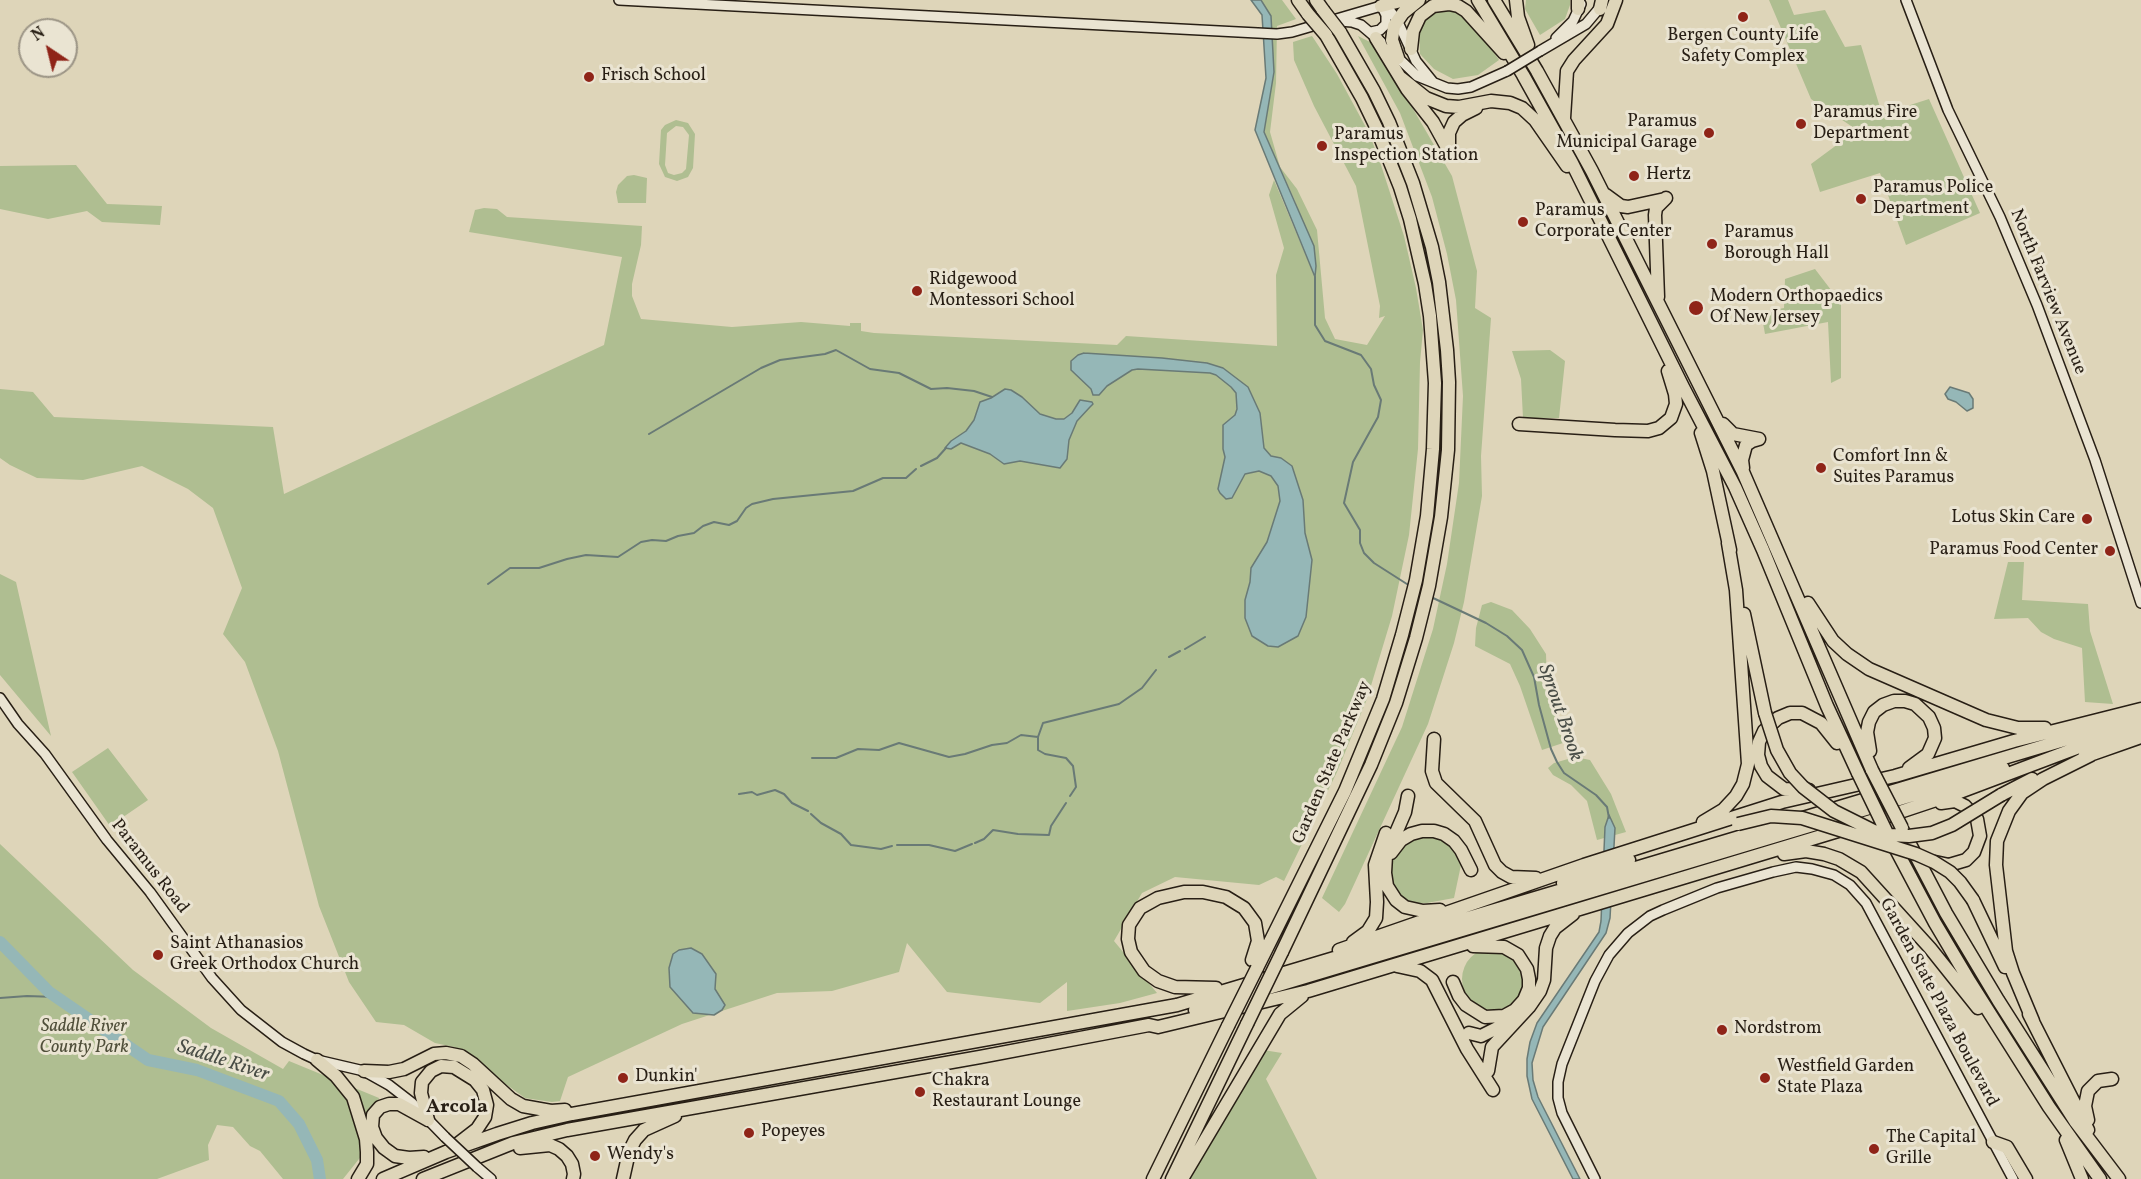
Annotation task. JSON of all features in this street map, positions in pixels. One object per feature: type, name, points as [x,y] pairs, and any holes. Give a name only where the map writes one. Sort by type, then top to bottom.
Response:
[{"type":"highway","name":"Garden State Parkway","points":[[1255,964],[1345,791],[1393,666],[1416,580],[1431,484],[1435,417],[1433,351],[1425,284],[1410,219],[1389,158],[1362,98],[1326,35],[1298,0]]},
{"type":"highway","points":[[1381,6],[1405,0]]},
{"type":"highway","points":[[1398,58],[1392,36],[1397,20],[1419,0]]},
{"type":"highway","points":[[1478,0],[1523,75],[1587,194],[1749,518],[1827,706],[1886,831],[1935,923],[2019,1059],[2100,1179]]},
{"type":"highway","points":[[1494,0],[1564,119],[1715,414],[1778,550],[1872,770],[1911,846],[1986,980],[2075,1121],[2119,1179]]},
{"type":"highway","points":[[1516,0],[1518,17],[1537,71]]},
{"type":"highway","points":[[1564,119],[1567,71],[1574,60],[1603,30],[1616,0]]},
{"type":"highway","points":[[1411,49],[1413,31],[1420,16],[1433,6],[1453,4],[1470,14],[1523,75]]},
{"type":"highway","name":"Garden State Parkway","points":[[1172,1179],[1358,796],[1384,734],[1407,670],[1429,586],[1445,485],[1449,417],[1447,350],[1439,282],[1424,215],[1402,153],[1374,91],[1337,26],[1320,5]]},
{"type":"highway","points":[[1374,35],[1433,122],[1449,151],[1449,133],[1451,126],[1458,118],[1497,101]]},
{"type":"highway","points":[[1401,78],[1426,99],[1446,106],[1484,101],[1516,105],[1531,115],[1587,194]]},
{"type":"highway","points":[[1602,191],[1615,202],[1642,211],[1648,217],[1655,234]]},
{"type":"highway","points":[[1628,207],[1666,198],[1656,208],[1658,303]]},
{"type":"highway","points":[[1519,424],[1643,431],[1664,426],[1671,418],[1676,399],[1658,338]]},
{"type":"highway","points":[[1683,387],[1708,455],[1765,713],[1777,750],[1790,773],[1803,787],[1834,811],[1874,831],[1909,836],[1939,831],[2001,795],[2091,749]]},
{"type":"highway","points":[[1715,414],[1733,434],[1759,439],[1752,441],[1743,452],[1743,472]]},
{"type":"highway","points":[[1633,864],[1649,845],[1718,814],[1736,796],[1745,776],[1748,752],[1737,601],[1728,543]]},
{"type":"highway","points":[[1778,550],[1812,611],[1828,634],[1847,654],[1869,669],[1997,724],[2037,729],[2079,725]]},
{"type":"highway","points":[[1872,770],[1866,732],[1871,717],[1879,708],[1888,703],[1899,700],[1911,702],[1920,707],[1929,717],[1934,728],[1934,742],[1931,750],[1922,760],[1894,776]]},
{"type":"highway","points":[[1649,845],[1782,802],[1894,776],[2014,741],[2141,709]]},
{"type":"highway","points":[[1828,791],[1789,790],[1775,784],[1767,776],[1761,766],[1758,749],[1761,736],[1773,721],[1784,715],[1796,713],[1816,720],[1827,729],[1858,773]]},
{"type":"highway","points":[[1149,1025],[1156,1020],[1214,1006],[1584,889],[1633,864],[2141,717]]},
{"type":"highway","points":[[1434,739],[1432,771],[1436,783],[1476,821],[1495,865],[1511,877],[1542,879],[1584,889],[1630,895],[1891,815],[2091,749],[2141,728]]},
{"type":"highway","points":[[1633,864],[2053,753],[2091,749],[2141,737]]},
{"type":"highway","points":[[2033,1021],[2006,951],[1996,865],[1997,841],[2009,811],[2022,793],[2091,749]]},
{"type":"highway","points":[[1343,948],[1368,931],[1376,918],[1378,908],[1376,860],[1399,807],[1408,796],[1405,812],[1388,851],[1385,868],[1387,886],[1393,896],[1401,904],[1411,909],[1428,912],[1477,903]]},
{"type":"highway","points":[[1891,815],[1955,801],[1969,809],[1979,825],[1980,836],[1974,852],[1966,860],[1955,865],[1934,862],[1911,846]]},
{"type":"highway","points":[[423,1179],[486,1153],[541,1135],[1149,1025],[1158,1027],[1308,991],[1448,949],[1584,889],[1633,864],[1738,824],[1772,816],[1802,818],[1916,854],[1950,872],[1960,882],[1973,900],[2097,1150]]},
{"type":"highway","points":[[1385,868],[1391,853],[1401,840],[1411,834],[1428,831],[1439,832],[1454,841],[1471,870]]},
{"type":"highway","points":[[1732,863],[1806,851],[1832,857],[1854,867],[1867,877],[1930,948],[1985,1020],[2019,1059]]},
{"type":"highway","points":[[1150,1010],[1343,948],[1542,879]]},
{"type":"highway","points":[[383,1179],[441,1154],[532,1123],[611,1106],[1177,1005],[1530,900],[1544,890],[1584,889]]},
{"type":"highway","points":[[1488,1071],[1492,1047],[1535,1000],[1540,991],[1544,980],[1546,948],[1550,936],[1564,921],[1584,889]]},
{"type":"highway","points":[[1153,1179],[1251,981],[1258,941],[1255,923],[1244,908],[1226,897],[1203,892],[1184,892],[1158,897],[1140,908],[1129,925],[1128,939],[1135,958],[1144,971],[1166,985],[1183,988],[1216,988]]},
{"type":"highway","points":[[1448,949],[1488,945],[1504,946],[1521,958],[1529,978],[1528,988],[1520,1005],[1510,1013],[1496,1018],[1485,1017],[1473,1011],[1462,1000],[1453,981]]},
{"type":"highway","points":[[1393,966],[1420,971],[1431,980],[1467,1049],[1493,1090]]},
{"type":"highway","points":[[1182,1179],[1280,1014],[1308,991]]},
{"type":"highway","points":[[1469,1033],[1481,1036],[1520,1017]]},
{"type":"highway","points":[[364,1071],[389,1072],[404,1069],[434,1054],[446,1053],[461,1056],[473,1064],[511,1099],[523,1106],[551,1111],[611,1106]]},
{"type":"highway","points":[[317,1060],[336,1076],[353,1097],[366,1139],[367,1152],[367,1164],[358,1179]]},
{"type":"highway","points":[[441,1066],[454,1067],[475,1080],[483,1090],[487,1105],[485,1118],[477,1129],[441,1154],[409,1158],[395,1156],[376,1138],[372,1127],[373,1115],[380,1107],[388,1104],[399,1104],[428,1120],[421,1093],[422,1082],[430,1071],[441,1066]]},
{"type":"highway","points":[[2097,1150],[2086,1112],[2086,1096],[2094,1084],[2112,1079]]},
{"type":"highway","points":[[623,1179],[629,1152],[635,1140],[644,1130],[708,1105]]},
{"type":"highway","points":[[2056,1114],[2082,1179]]},
{"type":"highway","points":[[1993,1143],[2007,1147],[2026,1179]]},
{"type":"highway","points":[[486,1153],[550,1145],[567,1156],[572,1164],[573,1179]]},
{"type":"main road","points":[[619,0],[1283,34],[1357,23],[1374,35],[1417,76],[1446,88],[1464,89],[1507,71],[1581,28],[1602,3]]},
{"type":"main road","name":"North Farview Avenue","points":[[1906,0],[1948,110],[2000,217],[2037,305],[2095,460],[2141,603]]},
{"type":"main road","points":[[1540,51],[1566,28],[1580,3]]},
{"type":"main road","points":[[1337,26],[1381,6]]},
{"type":"main road","points":[[1381,6],[1391,12],[1397,20],[1419,67],[1435,84]]},
{"type":"main road","points":[[1374,35],[1386,24],[1386,15],[1381,6]]},
{"type":"main road","name":"Paramus Road","points":[[0,698],[18,724],[45,754],[107,840],[150,892],[212,978],[241,1010],[282,1042],[317,1060],[364,1071],[400,1092],[490,1179]]},
{"type":"main road","name":"Garden State Plaza Boulevard","points":[[1595,1179],[1563,1116],[1558,1098],[1558,1082],[1562,1065],[1599,972],[1609,955],[1628,933],[1650,916],[1717,888],[1796,867],[1834,875],[1850,885],[1861,896],[2013,1179]]},
{"type":"green space","points":[[1261,0],[1282,0],[1296,19],[1277,26],[1276,83],[1270,132],[1280,167],[1297,189],[1317,230],[1325,318],[1335,339],[1367,345],[1385,316],[1379,318],[1380,306],[1356,186],[1314,106],[1294,60],[1293,42],[1312,36],[1337,74],[1369,133],[1404,236],[1423,330],[1418,449],[1409,535],[1392,616],[1367,699],[1337,772],[1284,881],[1276,877],[1259,885],[1175,877],[1142,893],[1114,941],[1157,993],[1120,1003],[1067,1011],[1067,982],[1040,1003],[947,992],[907,943],[899,972],[832,991],[777,993],[682,1024],[568,1077],[560,1101],[525,1098],[454,1047],[435,1043],[404,1025],[376,1022],[349,982],[319,906],[278,751],[245,662],[223,634],[242,588],[213,508],[188,489],[142,466],[83,480],[37,478],[10,465],[0,458],[0,389],[33,392],[54,417],[273,427],[284,494],[604,345],[622,257],[469,232],[475,210],[484,208],[497,209],[507,217],[642,226],[641,245],[632,284],[632,296],[641,319],[732,327],[801,322],[850,326],[850,323],[861,323],[861,331],[874,333],[1117,345],[1126,336],[1277,346],[1276,275],[1284,248],[1269,195],[1274,180],[1314,275],[1295,201],[1264,132],[1274,72],[1271,16]]},
{"type":"green space","points":[[1526,0],[1570,0],[1570,5],[1565,19],[1540,35],[1525,9]]},
{"type":"green space","points":[[1769,0],[1788,0],[1794,15],[1825,10],[1845,47],[1861,45],[1882,114],[1929,99],[1980,213],[1906,245],[1880,173],[1820,192],[1811,164],[1857,130],[1811,99]]},
{"type":"green space","points":[[1446,9],[1457,11],[1477,28],[1499,60],[1478,75],[1453,79],[1434,69],[1420,54],[1419,33],[1427,16]]},
{"type":"green space","points":[[1358,36],[1376,45],[1452,176],[1477,271],[1475,308],[1491,318],[1481,456],[1482,496],[1464,602],[1454,643],[1428,724],[1345,904],[1339,912],[1322,898],[1402,727],[1433,629],[1447,564],[1459,483],[1463,396],[1456,300],[1432,197],[1400,113]]},
{"type":"green space","points":[[676,120],[688,123],[695,134],[693,168],[688,177],[677,181],[665,177],[659,164],[661,130],[665,125]],"holes":[[[676,126],[683,127],[689,135],[686,169],[674,175],[668,173],[665,165],[667,133]]]},
{"type":"green space","points":[[76,165],[107,204],[162,206],[160,225],[102,222],[87,211],[48,219],[0,209],[0,166]]},
{"type":"green space","points":[[627,176],[647,178],[646,203],[618,203],[616,192],[618,185]]},
{"type":"green space","points":[[1815,269],[1841,303],[1841,378],[1831,383],[1828,322],[1765,334],[1761,312],[1784,308],[1785,279]]},
{"type":"green space","points":[[1550,350],[1565,361],[1559,418],[1523,418],[1521,379],[1512,351]]},
{"type":"green space","points":[[2008,562],[2024,562],[2022,600],[2088,604],[2090,631],[2113,704],[2085,702],[2082,648],[2041,632],[2028,618],[1994,619]]},
{"type":"green space","points":[[0,574],[16,582],[51,736],[0,675]]},
{"type":"green space","points":[[1491,602],[1512,610],[1530,629],[1546,654],[1547,684],[1563,743],[1542,750],[1510,664],[1475,646],[1476,628],[1482,605]]},
{"type":"green space","points":[[108,748],[148,800],[110,826],[72,772]]},
{"type":"green space","points":[[1575,757],[1590,760],[1611,794],[1626,832],[1597,840],[1587,801],[1571,785],[1553,775],[1548,768],[1554,763]]},
{"type":"green space","points":[[1432,835],[1451,843],[1461,865],[1454,898],[1427,903],[1410,903],[1390,884],[1387,869],[1395,850],[1412,836]]},
{"type":"green space","name":"Saddle River County Park","points":[[0,844],[133,970],[211,1028],[283,1069],[289,1061],[379,1098],[363,1154],[343,1179],[283,1179],[260,1151],[250,1146],[233,1127],[217,1125],[208,1145],[209,1160],[157,1179],[0,1179]]},
{"type":"green space","points":[[1493,948],[1515,957],[1524,979],[1515,1001],[1493,1010],[1471,1001],[1462,979],[1471,957]]},
{"type":"green space","points":[[1263,1050],[1282,1053],[1266,1079],[1317,1179],[1190,1179]]},
{"type":"water","points":[[1251,0],[1261,0],[1271,16],[1274,72],[1264,132],[1314,246],[1315,277],[1255,130],[1266,78],[1262,15]]},
{"type":"water","points":[[1084,353],[1207,363],[1223,368],[1248,387],[1260,413],[1264,448],[1271,456],[1281,458],[1292,466],[1303,500],[1305,533],[1312,560],[1306,617],[1298,636],[1278,647],[1268,646],[1252,636],[1245,618],[1245,600],[1251,568],[1267,542],[1280,501],[1278,486],[1271,476],[1259,471],[1245,474],[1232,498],[1226,499],[1218,489],[1225,457],[1223,425],[1235,415],[1236,393],[1216,375],[1210,373],[1138,369],[1132,370],[1107,386],[1099,395],[1093,395],[1091,389],[1071,370],[1071,361]]},
{"type":"water","points":[[1950,387],[1969,393],[1973,399],[1973,408],[1967,411],[1948,399],[1945,394]]},
{"type":"water","points":[[1005,389],[1022,397],[1040,414],[1056,419],[1064,419],[1072,413],[1080,400],[1092,402],[1093,404],[1077,421],[1069,440],[1067,459],[1060,468],[1020,461],[1004,464],[990,454],[961,443],[951,449],[945,448],[966,431],[974,420],[980,402]]},
{"type":"water","points":[[1609,815],[1615,828],[1610,918],[1606,933],[1543,1027],[1532,1063],[1533,1080],[1538,1097],[1580,1179],[1573,1179],[1532,1099],[1527,1076],[1527,1059],[1537,1023],[1599,932],[1605,827]]},
{"type":"water","points":[[691,948],[702,954],[716,974],[715,989],[725,1005],[714,1015],[693,1013],[670,987],[669,968],[673,954],[679,950]]},
{"type":"waterway","name":"Sprout Brook","points":[[1315,277],[1315,325],[1325,341],[1361,355],[1371,369],[1374,385],[1381,400],[1378,417],[1353,462],[1344,503],[1360,530],[1360,543],[1364,553],[1374,563],[1410,586]]},
{"type":"waterway","points":[[649,434],[761,368],[780,360],[825,354],[836,350],[870,369],[899,373],[931,389],[974,391],[992,397]]},
{"type":"waterway","points":[[921,466],[937,458],[946,448]]},
{"type":"waterway","points":[[488,584],[510,568],[539,568],[586,555],[618,557],[641,542],[666,541],[694,533],[714,522],[729,525],[737,521],[746,508],[752,504],[773,499],[853,491],[883,478],[906,478],[916,469]]},
{"type":"waterway","name":"Sprout Brook","points":[[1431,597],[1486,623],[1507,636],[1522,650],[1534,677],[1539,705],[1551,749],[1557,762],[1564,773],[1596,795],[1607,807],[1609,818]]},
{"type":"waterway","points":[[1185,649],[1205,637]]},
{"type":"waterway","points":[[1169,657],[1180,651]]},
{"type":"waterway","points":[[1070,796],[1076,787],[1073,766],[1066,758],[1045,754],[1038,750],[1038,737],[1043,723],[1119,704],[1142,688],[1156,670]]},
{"type":"waterway","points":[[812,758],[836,758],[858,749],[879,750],[899,743],[949,757],[1007,743],[1021,735],[1038,737]]},
{"type":"waterway","points":[[739,794],[752,792],[757,795],[775,790],[784,794],[792,803],[808,811]]},
{"type":"waterway","points":[[975,843],[984,839],[993,830],[1049,835],[1051,826],[1066,803]]},
{"type":"waterway","points":[[811,814],[821,823],[841,834],[851,845],[881,849],[892,846]]},
{"type":"waterway","points":[[897,845],[929,845],[955,851],[972,844]]},
{"type":"waterway","name":"Saddle River","points":[[0,942],[49,992],[148,1060],[197,1070],[279,1101],[299,1124],[317,1160],[320,1179]]},
{"type":"waterway","points":[[0,998],[56,997]]},
{"type":"place","name":"Bergen County Life Safety Complex","points":[[1743,17]]},
{"type":"place","name":"Frisch School","points":[[589,77]]},
{"type":"place","name":"Paramus Fire Department","points":[[1801,124]]},
{"type":"place","name":"Paramus Municipal Garage","points":[[1709,133]]},
{"type":"place","name":"Paramus Inspection Station","points":[[1322,146]]},
{"type":"place","name":"Hertz","points":[[1634,176]]},
{"type":"place","name":"Paramus Police Department","points":[[1861,199]]},
{"type":"place","name":"Paramus Corporate Center","points":[[1523,222]]},
{"type":"place","name":"Paramus Borough Hall","points":[[1712,244]]},
{"type":"place","name":"Ridgewood Montessori School","points":[[917,291]]},
{"type":"place","name":"Modern Orthopaedics Of New Jersey","points":[[1696,308]]},
{"type":"place","name":"Comfort Inn & Suites Paramus","points":[[1821,468]]},
{"type":"place","name":"Lotus Skin Care","points":[[2087,519]]},
{"type":"place","name":"Paramus Food Center","points":[[2110,551]]},
{"type":"place","name":"Saint Athanasios Greek Orthodox Church","points":[[158,955]]},
{"type":"place","name":"Nordstrom","points":[[1722,1030]]},
{"type":"place","name":"Dunkin'","points":[[623,1078]]},
{"type":"place","name":"Westfield Garden State Plaza","points":[[1765,1078]]},
{"type":"place","name":"Chakra Restaurant Lounge","points":[[920,1092]]},
{"type":"place","name":"Popeyes","points":[[749,1133]]},
{"type":"place","name":"The Capital Grille","points":[[1874,1149]]},
{"type":"place","name":"Wendy's","points":[[595,1156]]},
{"type":"district","name":"Arcola","points":[[457,1108]]}]
